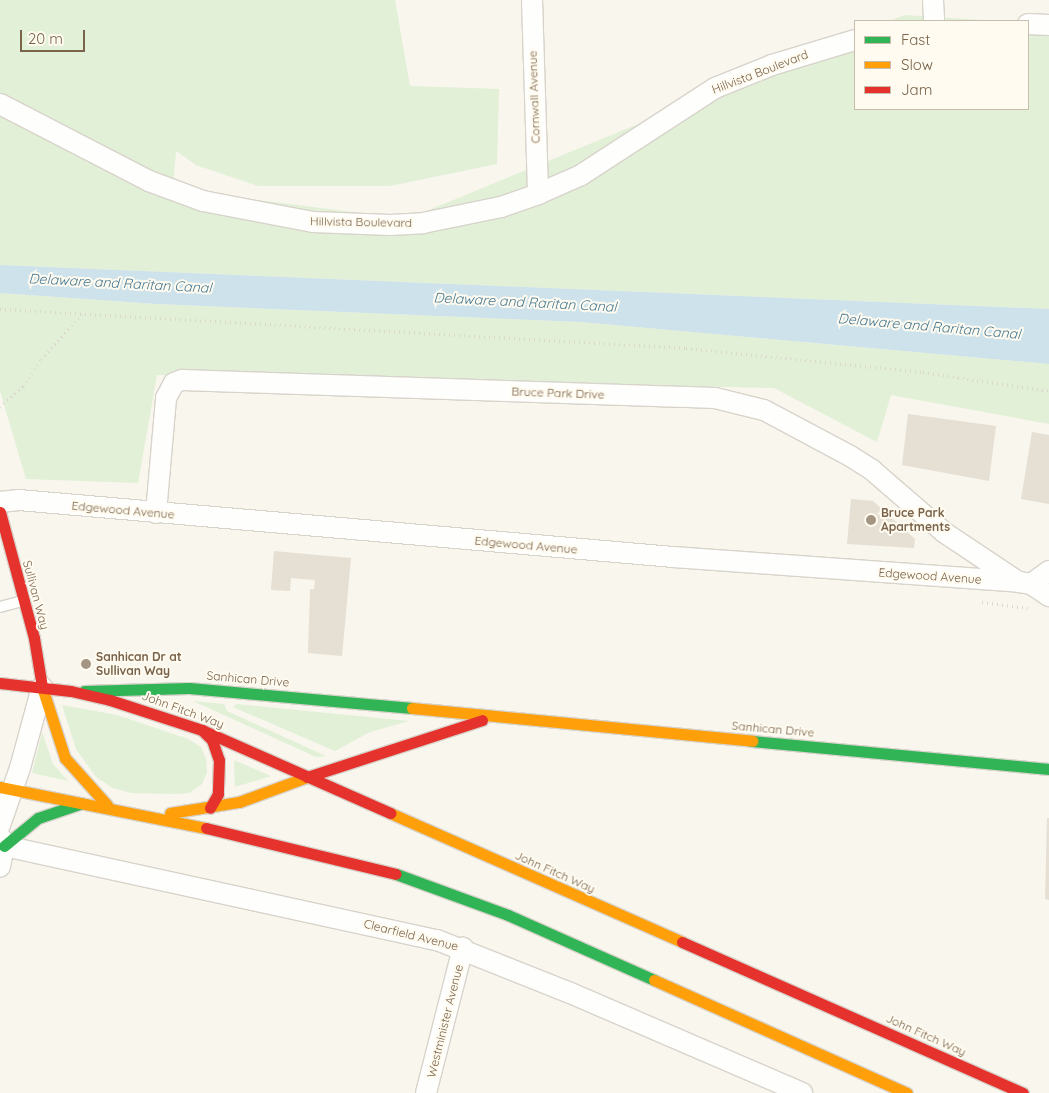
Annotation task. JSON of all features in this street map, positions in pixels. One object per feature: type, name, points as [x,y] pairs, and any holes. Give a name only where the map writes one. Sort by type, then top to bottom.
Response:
[{"type":"main road","name":"Sullivan Way","points":[[0,513],[23,601],[42,687],[65,758],[108,805]]},
{"type":"main road","name":"Sanhican Drive","points":[[0,683],[71,691],[189,688],[391,704],[494,716],[1049,769]]},
{"type":"main road","name":"John Fitch Way","points":[[71,691],[140,708],[202,730],[1023,1093]]},
{"type":"main road","name":"Sanhican Drive","points":[[151,815],[210,808],[239,802],[307,777],[494,716]]},
{"type":"main road","points":[[202,730],[212,740],[219,760],[218,794],[210,808]]},
{"type":"main road","points":[[6,788],[108,805],[368,867],[439,888],[508,915],[907,1093]]},
{"type":"main road","points":[[1,842],[38,818],[87,802]]},
{"type":"street","name":"Cornwall Avenue","points":[[532,0],[538,194]]},
{"type":"street","points":[[933,0],[934,20]]},
{"type":"street","points":[[1029,24],[1049,25]]},
{"type":"street","name":"Hillvista Boulevard","points":[[0,104],[149,181],[203,201],[314,222],[390,225],[467,215],[538,194],[581,175],[715,88],[772,65],[854,40]]},
{"type":"street","name":"Bruce Park Drive","points":[[156,513],[166,398],[174,384],[182,380],[715,398],[764,410],[850,456],[872,470],[945,533],[1025,583]]},
{"type":"street","name":"Edgewood Avenue","points":[[0,513],[19,500],[674,557],[1025,583]]},
{"type":"street","points":[[1025,583],[1049,571]]},
{"type":"street","points":[[1025,583],[1049,596]]},
{"type":"street","points":[[0,825],[6,788],[42,687]]},
{"type":"street","points":[[0,868],[1,842]]},
{"type":"street","name":"Clearfield Avenue","points":[[1,842],[385,928],[463,948],[802,1093]]},
{"type":"street","name":"Westminister Avenue","points":[[426,1093],[463,948]]},
{"type":"lane","points":[[0,607],[23,601]]},
{"type":"path","points":[[0,309],[84,312],[686,348],[923,372],[1049,391]]},
{"type":"path","points":[[0,407],[23,386],[41,359],[84,312]]},
{"type":"green space","points":[[0,0],[395,0],[410,86],[499,89],[497,164],[390,186],[258,186],[196,165],[176,151],[173,189],[407,219],[854,35],[854,110],[1029,110],[1029,23],[1049,25],[1049,309],[0,265]]},
{"type":"green space","points":[[905,15],[982,20],[892,20]]},
{"type":"green space","points":[[0,293],[156,304],[581,322],[1049,364],[1049,424],[891,395],[877,442],[774,388],[157,375],[138,483],[26,479],[0,391]]},
{"type":"green space","points":[[193,701],[224,704],[227,711],[326,756],[316,757]]},
{"type":"green space","points":[[237,704],[409,721],[370,732],[335,751],[233,707]]},
{"type":"green space","points":[[62,705],[117,715],[188,739],[201,747],[206,759],[207,772],[202,784],[189,793],[175,794],[131,793],[113,788],[96,777],[76,749]]},
{"type":"green space","points":[[42,732],[53,764],[68,781],[32,773]]},
{"type":"green space","points":[[234,760],[271,776],[235,787]]},
{"type":"water","name":"Delaware and Raritan Canal","points":[[0,265],[1049,309],[1049,364],[581,322],[156,304],[0,293]]},
{"type":"building","points":[[908,414],[996,426],[989,481],[902,465]]},
{"type":"building","points":[[1032,432],[1049,435],[1049,504],[1021,499]]},
{"type":"building","name":"Bruce Park Apartments","points":[[851,499],[873,501],[915,539],[914,548],[847,544]]},
{"type":"building","points":[[274,551],[351,558],[342,656],[308,653],[310,589],[314,589],[315,580],[291,578],[290,591],[271,590]]},
{"type":"building","points":[[1047,818],[1049,818],[1049,900],[1045,899]]},
{"type":"traffic: fast","points":[[84,691],[189,688],[412,708]]},
{"type":"traffic: fast","points":[[752,741],[1049,769]]},
{"type":"traffic: fast","points":[[4,846],[38,818],[82,803]]},
{"type":"traffic: fast","points":[[396,874],[508,915],[654,980]]},
{"type":"traffic: slow","points":[[42,687],[65,758],[107,805]]},
{"type":"traffic: slow","points":[[412,708],[752,741]]},
{"type":"traffic: slow","points":[[170,813],[239,802],[307,777]]},
{"type":"traffic: slow","points":[[0,787],[206,828]]},
{"type":"traffic: slow","points":[[390,813],[682,942]]},
{"type":"traffic: slow","points":[[654,980],[907,1093]]},
{"type":"traffic: jam","points":[[0,512],[34,638],[42,687]]},
{"type":"traffic: jam","points":[[0,683],[71,691],[110,700],[202,730],[390,813]]},
{"type":"traffic: jam","points":[[307,777],[482,720]]},
{"type":"traffic: jam","points":[[202,730],[212,740],[219,760],[218,794],[210,808]]},
{"type":"traffic: jam","points":[[206,828],[396,874]]},
{"type":"traffic: jam","points":[[682,942],[1023,1093]]},
{"type":"place","name":"Bruce Park Apartments","points":[[871,520]]},
{"type":"place","name":"Sanhican Dr at Sullivan Way","points":[[86,664]]}]
